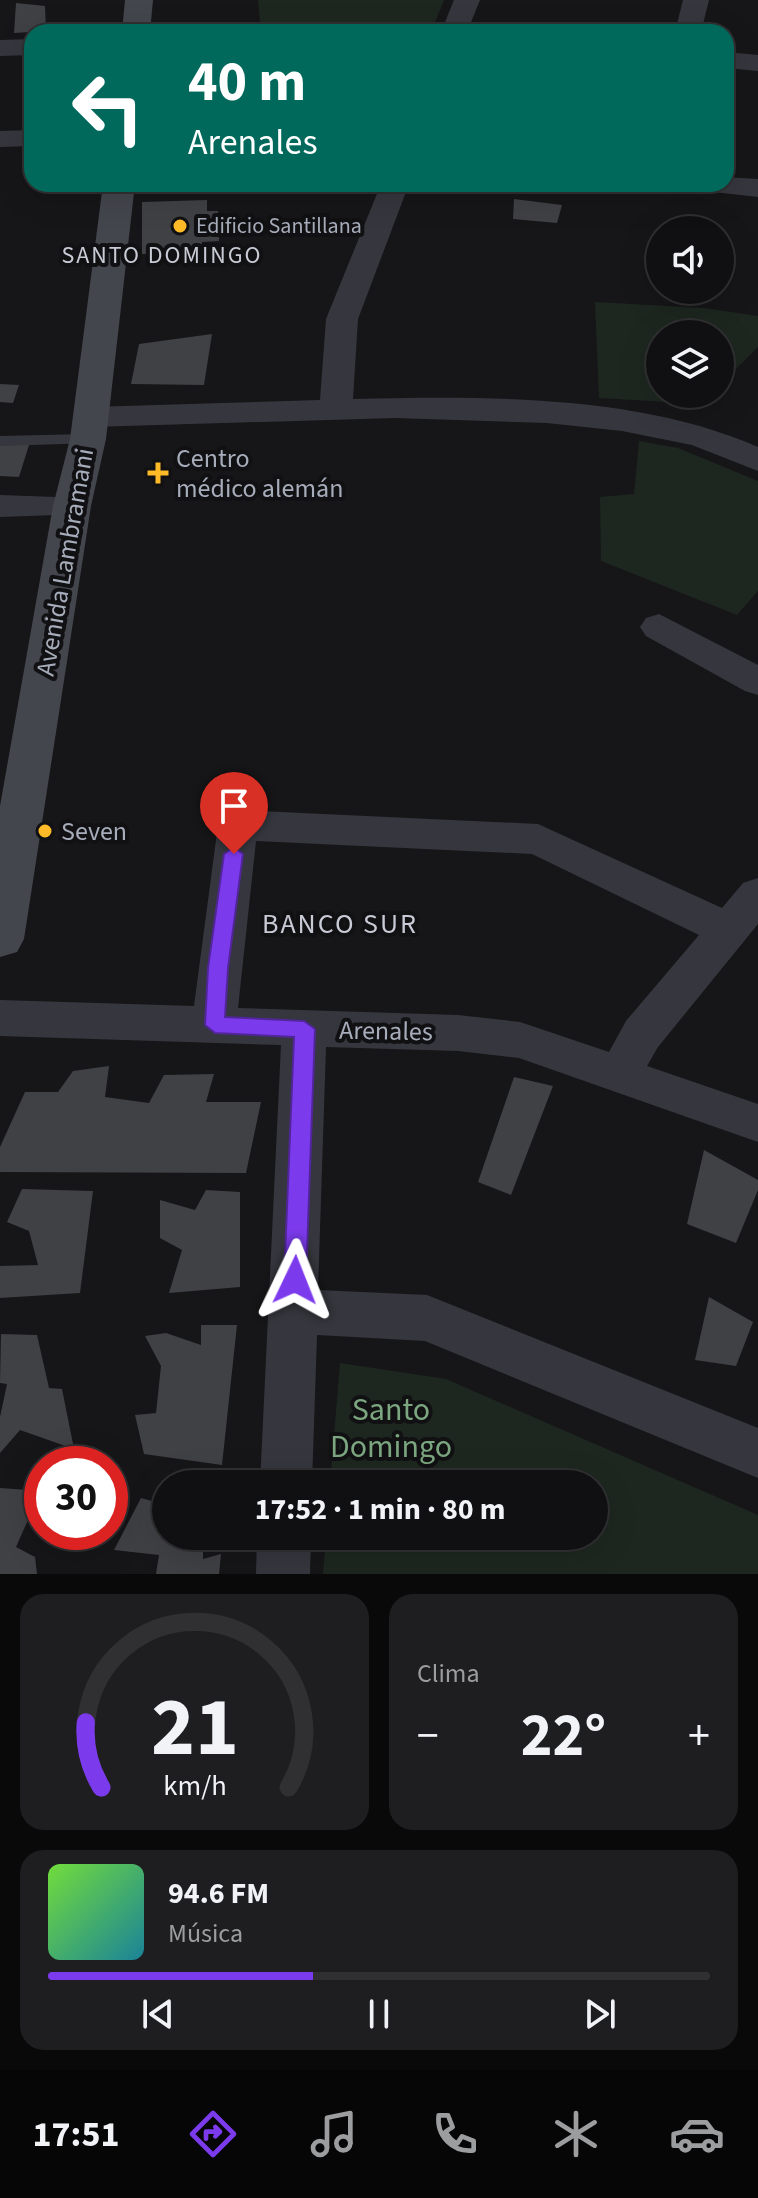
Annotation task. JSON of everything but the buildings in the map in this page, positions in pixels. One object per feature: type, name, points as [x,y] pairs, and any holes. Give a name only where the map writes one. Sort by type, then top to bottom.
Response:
[{"type":"main road","points":[[137,24],[139,0]]},
{"type":"main road","name":"Avenida Lambramani","points":[[0,939],[72,506],[89,428],[118,192]]},
{"type":"street","points":[[457,24],[467,0]]},
{"type":"street","points":[[690,24],[696,0]]},
{"type":"street","points":[[0,48],[24,47]]},
{"type":"street","points":[[734,61],[758,63]]},
{"type":"street","points":[[0,139],[24,138]]},
{"type":"street","points":[[734,186],[758,188]]},
{"type":"street","points":[[336,409],[342,319],[392,192]]},
{"type":"street","points":[[89,428],[336,409],[577,413],[699,436],[758,460]]},
{"type":"street","points":[[0,506],[72,506]]},
{"type":"street","points":[[659,627],[758,682]]},
{"type":"street","points":[[215,1025],[218,968],[238,825],[538,839],[728,930]]},
{"type":"street","points":[[619,1075],[642,1034],[758,894]]},
{"type":"street","name":"Arenales","points":[[0,1018],[458,1033],[520,1040],[758,1123]]},
{"type":"street","points":[[287,1470],[304,1029]]},
{"type":"street","points":[[294,1311],[427,1318],[758,1453]]},
{"type":"street","points":[[283,1574],[284,1550]]},
{"type":"lane","points":[[0,441],[89,428]]},
{"type":"green space","points":[[258,0],[444,0],[434,24],[260,22]]},
{"type":"green space","points":[[595,302],[704,308],[758,316],[758,347],[734,371],[734,320],[646,320],[646,401],[599,398]]},
{"type":"green space","points":[[639,441],[678,448],[758,481],[758,591],[737,615],[601,561],[600,497],[634,494]]},
{"type":"green space","name":"Santo Domingo","points":[[340,1363],[446,1379],[758,1515],[758,1574],[323,1574],[325,1550],[608,1550],[608,1470],[331,1470]]},
{"type":"place","name":"Edificio Santillana","points":[[180,226]]},
{"type":"place","name":"Centro médico alemán","points":[[158,473]]},
{"type":"place","name":"Seven","points":[[45,831]]},
{"type":"district","name":"SANTO DOMINGO","points":[[162,255]]},
{"type":"district","name":"BANCO SUR","points":[[340,924]]},
{"type":"route","points":[[234,854],[218,968],[215,1025],[304,1029],[295,1280]]}]
